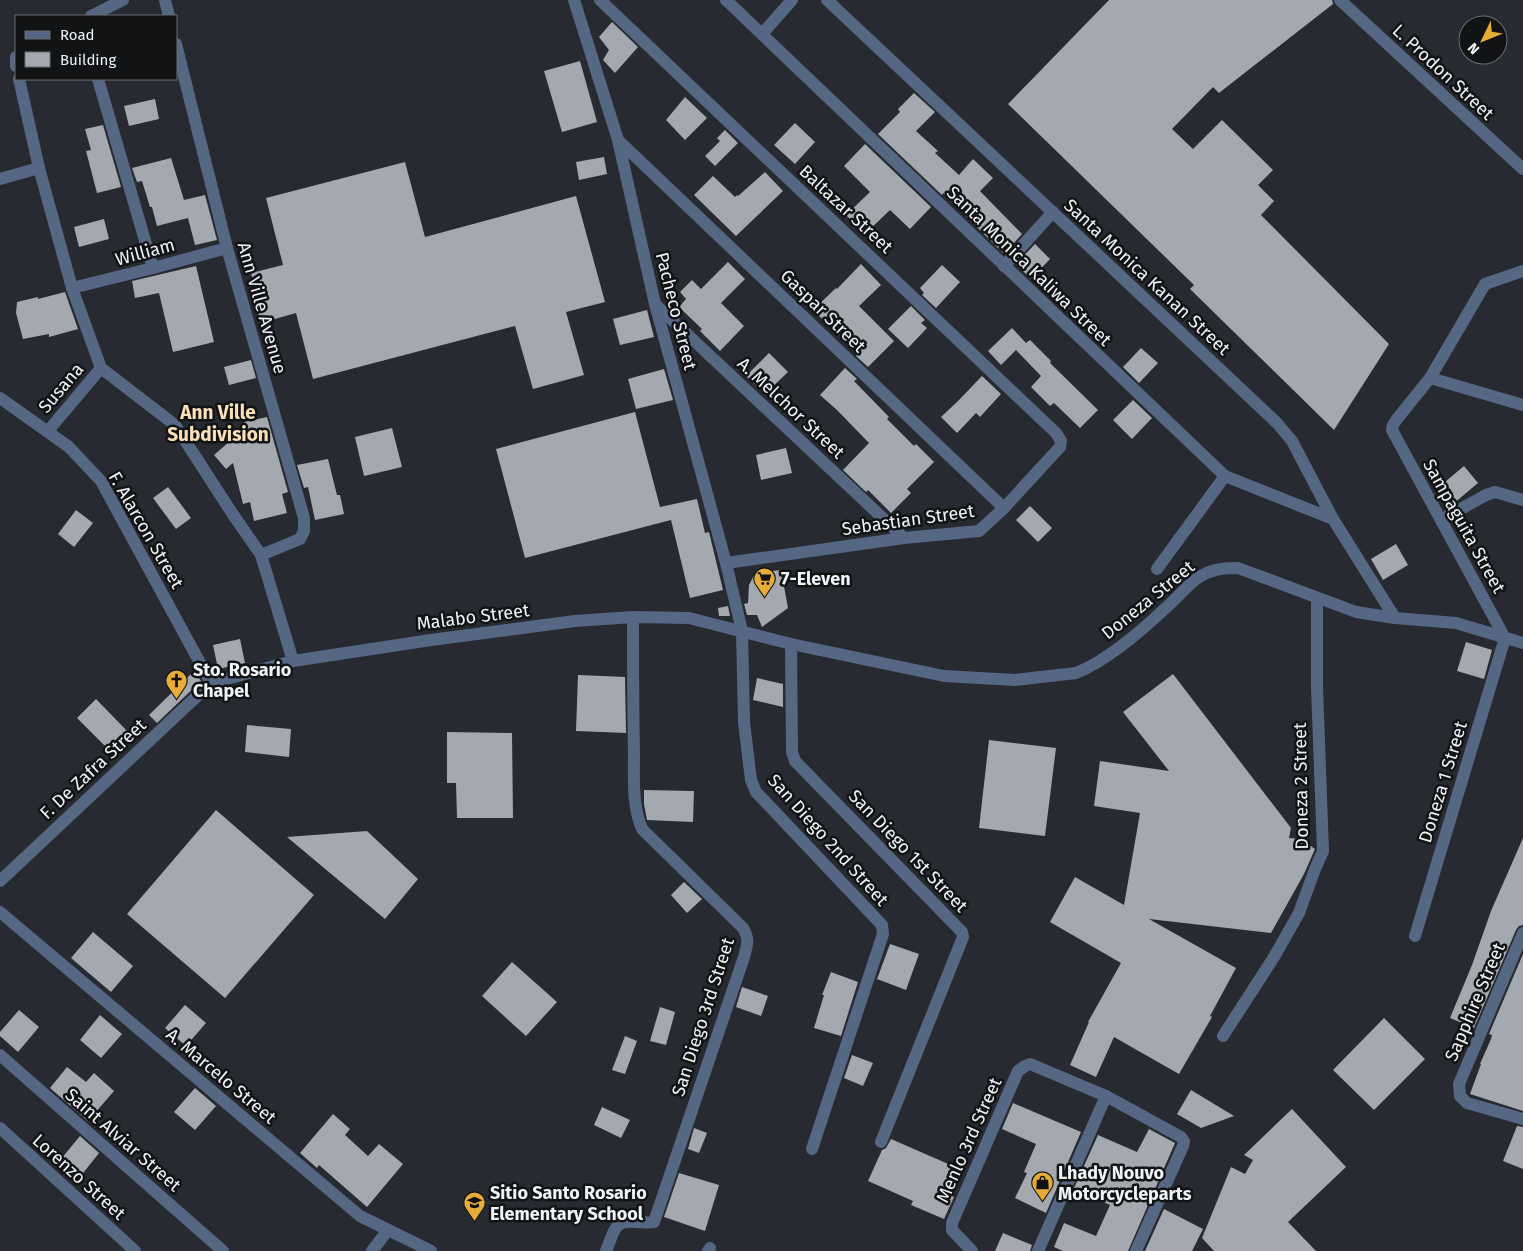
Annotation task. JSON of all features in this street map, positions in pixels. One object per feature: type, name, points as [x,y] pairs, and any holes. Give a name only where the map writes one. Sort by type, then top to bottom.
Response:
[{"type":"street","points":[[93,15],[123,0]]},
{"type":"street","points":[[166,0],[170,15]]},
{"type":"street","name":"Pacheco Street","points":[[574,0],[618,140],[655,304],[726,563],[742,631]]},
{"type":"street","name":"Baltazar Street","points":[[600,0],[1056,433],[1061,441],[1060,447]]},
{"type":"street","name":"Santa Monica Kaliwa Street","points":[[726,0],[1224,476],[1333,519]]},
{"type":"street","points":[[762,34],[792,0]]},
{"type":"street","name":"Santa Monica Kanan Street","points":[[827,0],[1277,423],[1292,441],[1333,519],[1395,618]]},
{"type":"street","name":"L. Prodon Street","points":[[1340,0],[1523,169]]},
{"type":"street","name":"Ann Ville Avenue","points":[[178,52],[227,248],[304,518],[304,531],[300,539],[262,555]]},
{"type":"street","points":[[19,80],[39,168],[72,288],[101,368],[175,425],[232,513],[262,555],[293,661]]},
{"type":"street","points":[[98,80],[153,268]]},
{"type":"street","name":"Gaspar Street","points":[[618,140],[1004,508]]},
{"type":"street","points":[[0,179],[39,168]]},
{"type":"street","points":[[1004,266],[1053,212]]},
{"type":"street","name":"William","points":[[72,288],[227,248]]},
{"type":"street","points":[[1523,271],[1485,284],[1430,378],[1523,405]]},
{"type":"street","name":"A. Melchor Street","points":[[655,304],[904,538]]},
{"type":"street","name":"Susana","points":[[48,431],[101,368]]},
{"type":"street","name":"Sampaguita Street","points":[[1430,378],[1397,419],[1392,430],[1505,638]]},
{"type":"street","name":"F. Alarcon Street","points":[[0,398],[69,447],[101,481],[211,683]]},
{"type":"street","name":"Sebastian Street","points":[[726,563],[904,538],[979,531],[1004,508],[1060,447]]},
{"type":"street","points":[[1157,569],[1224,476]]},
{"type":"street","points":[[1440,520],[1495,492],[1523,500]]},
{"type":"street","name":"Doneza Street","points":[[742,631],[791,644],[944,676],[1015,680],[1076,673],[1104,658],[1134,635],[1200,576],[1219,568],[1238,568],[1356,612],[1395,618],[1456,623],[1505,638],[1522,639]]},
{"type":"street","name":"Doneza 2 Street","points":[[1222,1036],[1274,957],[1300,913],[1323,851],[1317,686],[1317,598]]},
{"type":"street","name":"Malabo Street","points":[[211,683],[293,661],[431,640],[575,622],[633,617],[689,618],[742,631]]},
{"type":"street","name":"San Diego 3rd Street","points":[[606,1251],[617,1226],[623,1221],[654,1222],[748,941],[748,935],[743,928],[642,829],[637,817],[634,802],[633,617]]},
{"type":"street","name":"San Diego 2nd Street","points":[[742,631],[744,722],[751,780],[756,792],[882,925],[883,934],[812,1149]]},
{"type":"street","name":"Doneza 1 Street","points":[[1415,936],[1505,638]]},
{"type":"street","name":"San Diego 1st Street","points":[[791,644],[792,752],[795,761],[962,932],[963,937],[881,1142]]},
{"type":"street","name":"F. De Zafra Street","points":[[0,881],[211,683]]},
{"type":"street","name":"A. Marcelo Street","points":[[0,912],[360,1216],[431,1251]]},
{"type":"street","name":"Sapphire Street","points":[[1523,933],[1459,1084],[1460,1096],[1467,1103],[1523,1119]]},
{"type":"street","name":"Saint Alviar Street","points":[[0,1055],[223,1251]]},
{"type":"street","name":"Menlo 3rd Street","points":[[972,1251],[952,1230],[952,1223],[1018,1071],[1030,1064],[1106,1096]]},
{"type":"street","points":[[1038,1251],[1106,1096],[1181,1137],[1184,1141],[1136,1251]]},
{"type":"street","name":"Lorenzo Street","points":[[0,1128],[135,1251]]},
{"type":"street","points":[[372,1251],[388,1230]]},
{"type":"building","points":[[1109,0],[1332,0],[1333,4],[1219,93],[1213,87],[1172,129],[1193,149],[1222,120],[1273,170],[1258,185],[1274,201],[1261,215],[1389,344],[1334,430],[1190,289],[1194,285],[1008,104]]},
{"type":"building","points":[[612,22],[638,47],[615,73],[603,60],[609,50],[599,37]]},
{"type":"building","points":[[580,61],[597,122],[562,132],[544,71]]},
{"type":"building","points":[[914,93],[935,112],[916,131],[938,151],[935,153],[959,175],[973,159],[993,178],[980,191],[1022,234],[1005,253],[878,134],[900,112],[898,109]]},
{"type":"building","points":[[685,97],[707,118],[685,140],[666,120]]},
{"type":"building","points":[[155,99],[159,119],[129,126],[124,106]]},
{"type":"building","points":[[795,123],[815,142],[795,164],[774,145]]},
{"type":"building","points":[[103,125],[121,187],[97,193],[86,151],[91,150],[85,129]]},
{"type":"building","points":[[725,130],[738,143],[715,166],[705,156],[720,141],[717,138]]},
{"type":"building","points":[[865,144],[931,207],[910,229],[890,210],[865,234],[846,215],[870,192],[844,166]]},
{"type":"building","points":[[604,157],[607,174],[579,180],[576,162]]},
{"type":"building","points":[[171,158],[184,200],[205,195],[217,240],[195,245],[188,218],[157,226],[142,181],[137,182],[132,168]]},
{"type":"building","points":[[405,162],[425,237],[576,196],[605,302],[566,312],[584,375],[533,389],[515,326],[313,379],[296,313],[261,323],[253,296],[257,295],[251,273],[283,265],[266,198]]},
{"type":"building","points":[[765,172],[783,191],[736,236],[694,195],[713,176],[735,197]]},
{"type":"building","points":[[104,219],[109,239],[79,247],[74,227]]},
{"type":"building","points":[[1035,244],[1050,259],[1031,279],[1016,264]]},
{"type":"building","points":[[728,262],[745,279],[721,303],[744,326],[720,351],[700,331],[702,329],[679,307],[686,299],[680,292],[692,280],[701,289]]},
{"type":"building","points":[[861,264],[881,285],[859,306],[894,341],[868,367],[856,356],[858,353],[813,310]]},
{"type":"building","points":[[942,265],[960,282],[936,308],[922,295],[924,293],[920,288]]},
{"type":"building","points":[[196,266],[214,342],[173,352],[159,293],[135,298],[132,281]]},
{"type":"building","points":[[65,292],[78,329],[49,337],[49,334],[23,339],[16,313],[17,302]]},
{"type":"building","points":[[911,306],[925,320],[921,323],[927,328],[908,348],[888,329]]},
{"type":"building","points":[[647,310],[654,337],[620,345],[613,319]]},
{"type":"building","points":[[1012,328],[1026,343],[1030,340],[1051,361],[1050,363],[1098,410],[1080,428],[1054,403],[1050,406],[1031,387],[1041,376],[1016,350],[1001,365],[988,351]]},
{"type":"building","points":[[1141,348],[1158,363],[1139,383],[1123,367]]},
{"type":"building","points":[[769,353],[788,372],[765,394],[746,376]]},
{"type":"building","points":[[251,360],[256,378],[229,385],[224,367]]},
{"type":"building","points":[[845,368],[857,379],[854,381],[889,417],[887,419],[914,446],[916,444],[934,462],[907,489],[911,493],[891,513],[868,490],[866,492],[843,470],[869,443],[820,395]]},
{"type":"building","points":[[664,369],[673,400],[636,409],[628,379]]},
{"type":"building","points":[[982,376],[1001,394],[980,417],[976,413],[957,433],[941,417]]},
{"type":"building","points":[[1133,400],[1152,418],[1132,439],[1113,420]]},
{"type":"building","points":[[635,412],[660,507],[697,499],[705,533],[709,532],[723,590],[690,598],[671,520],[525,558],[496,449]]},
{"type":"building","points":[[267,417],[288,492],[282,494],[287,513],[254,521],[250,502],[243,504],[233,463],[226,469],[214,455],[245,428],[244,422]]},
{"type":"building","points":[[392,428],[402,467],[364,476],[355,437]]},
{"type":"building","points":[[786,448],[792,473],[761,480],[756,455]]},
{"type":"building","points":[[328,459],[344,514],[315,520],[308,487],[304,488],[297,465]]},
{"type":"building","points":[[1464,466],[1478,483],[1453,504],[1439,487]]},
{"type":"building","points":[[168,487],[191,518],[176,529],[153,498]]},
{"type":"building","points":[[1030,506],[1052,528],[1038,542],[1016,520]]},
{"type":"building","points":[[76,510],[93,523],[74,547],[58,534]]},
{"type":"building","points":[[1396,544],[1408,565],[1383,580],[1371,559]]},
{"type":"building","points":[[781,570],[788,608],[762,627],[757,615],[747,615],[744,604],[748,603],[749,585],[755,573]]},
{"type":"building","points":[[728,606],[730,616],[719,616],[718,608]]},
{"type":"building","points":[[240,639],[245,663],[218,669],[213,645]]},
{"type":"building","points":[[1466,642],[1492,650],[1484,679],[1457,671]]},
{"type":"building","name":"Sto. Rosario Chapel","points":[[194,671],[201,681],[157,723],[149,715]]},
{"type":"building","points":[[1173,674],[1291,828],[1289,838],[1301,839],[1315,849],[1304,874],[1271,933],[1149,919],[1236,968],[1210,1016],[1212,1017],[1179,1074],[1114,1037],[1096,1077],[1070,1065],[1088,1022],[1121,963],[1050,922],[1075,877],[1124,905],[1140,813],[1094,806],[1100,761],[1169,771],[1123,712]]},
{"type":"building","points":[[578,675],[625,677],[626,733],[576,731]]},
{"type":"building","points":[[757,678],[783,684],[783,707],[753,700]]},
{"type":"building","points":[[96,699],[131,735],[113,754],[77,718]]},
{"type":"building","points":[[247,725],[291,729],[289,757],[245,752]]},
{"type":"building","points":[[447,732],[512,733],[513,818],[457,818],[456,783],[447,783]]},
{"type":"building","points":[[989,740],[1056,748],[1045,836],[979,828]]},
{"type":"building","points":[[644,790],[694,791],[693,822],[647,820]]},
{"type":"building","points":[[216,810],[314,895],[225,998],[127,914]]},
{"type":"building","points":[[367,831],[418,879],[385,919],[287,837]]},
{"type":"building","points":[[1523,838],[1523,925],[1519,926],[1516,930],[1474,1028],[1450,1018],[1472,965],[1491,911]]},
{"type":"building","points":[[684,882],[702,899],[687,913],[671,895]]},
{"type":"building","points":[[93,932],[133,966],[111,992],[71,958]]},
{"type":"building","points":[[890,944],[919,954],[906,990],[877,979]]},
{"type":"building","points":[[1523,954],[1523,1111],[1470,1094],[1491,1039],[1492,1035],[1489,1034]]},
{"type":"building","points":[[512,962],[557,1002],[526,1036],[482,996]]},
{"type":"building","points":[[831,972],[858,982],[841,1036],[814,1028],[824,995],[822,995]]},
{"type":"building","points":[[742,987],[768,996],[761,1016],[736,1007]]},
{"type":"building","points":[[185,1005],[206,1023],[186,1046],[165,1028]]},
{"type":"building","points":[[660,1007],[675,1012],[666,1045],[650,1041]]},
{"type":"building","points":[[19,1010],[39,1027],[18,1052],[0,1036],[0,1032]]},
{"type":"building","points":[[100,1015],[122,1034],[101,1058],[80,1040]]},
{"type":"building","points":[[1384,1018],[1425,1059],[1374,1110],[1333,1070]]},
{"type":"building","points":[[625,1036],[637,1041],[625,1074],[612,1070]]},
{"type":"building","points":[[852,1055],[873,1063],[863,1086],[844,1078]]},
{"type":"building","points":[[67,1067],[86,1082],[94,1073],[114,1091],[88,1121],[50,1088]]},
{"type":"building","points":[[195,1088],[216,1106],[195,1130],[174,1112]]},
{"type":"building","points":[[1191,1090],[1234,1116],[1201,1128],[1177,1114]]},
{"type":"building","points":[[1013,1103],[1081,1132],[1046,1213],[1015,1198],[1027,1173],[1024,1172],[1036,1144],[1002,1129]]},
{"type":"building","points":[[602,1107],[630,1120],[621,1138],[594,1125]]},
{"type":"building","points":[[1292,1109],[1346,1167],[1288,1222],[1316,1251],[1214,1251],[1202,1238],[1231,1167],[1245,1174],[1253,1160],[1244,1155]]},
{"type":"building","points":[[333,1114],[350,1129],[345,1135],[368,1156],[379,1144],[403,1164],[367,1207],[319,1165],[317,1168],[300,1153]]},
{"type":"building","points":[[1517,1126],[1523,1127],[1523,1169],[1503,1161]]},
{"type":"building","points":[[694,1128],[707,1133],[699,1153],[688,1149]]},
{"type":"building","points":[[1149,1129],[1175,1143],[1128,1251],[1063,1251],[1054,1247],[1064,1223],[1096,1236],[1110,1205],[1074,1188],[1098,1135],[1137,1152]]},
{"type":"building","points":[[80,1136],[99,1153],[76,1182],[56,1165]]},
{"type":"building","points":[[891,1139],[962,1170],[950,1195],[954,1197],[944,1219],[911,1205],[913,1201],[868,1181],[882,1150],[886,1148]]},
{"type":"building","points":[[679,1173],[719,1185],[705,1231],[664,1217]]},
{"type":"building","points":[[1164,1209],[1203,1229],[1192,1251],[1145,1251]]},
{"type":"building","points":[[1003,1233],[1032,1245],[1030,1251],[995,1251]]},
{"type":"place","name":"7-Eleven","points":[[765,598]]},
{"type":"place","name":"Sto. Rosario Chapel","points":[[177,699]]},
{"type":"place","name":"Lhady Nouvo Motorcycleparts","points":[[1042,1202]]},
{"type":"place","name":"Sitio Santo Rosario Elementary School","points":[[474,1222]]},
{"type":"district","name":"Ann Ville Subdivision","points":[[218,423]]}]
